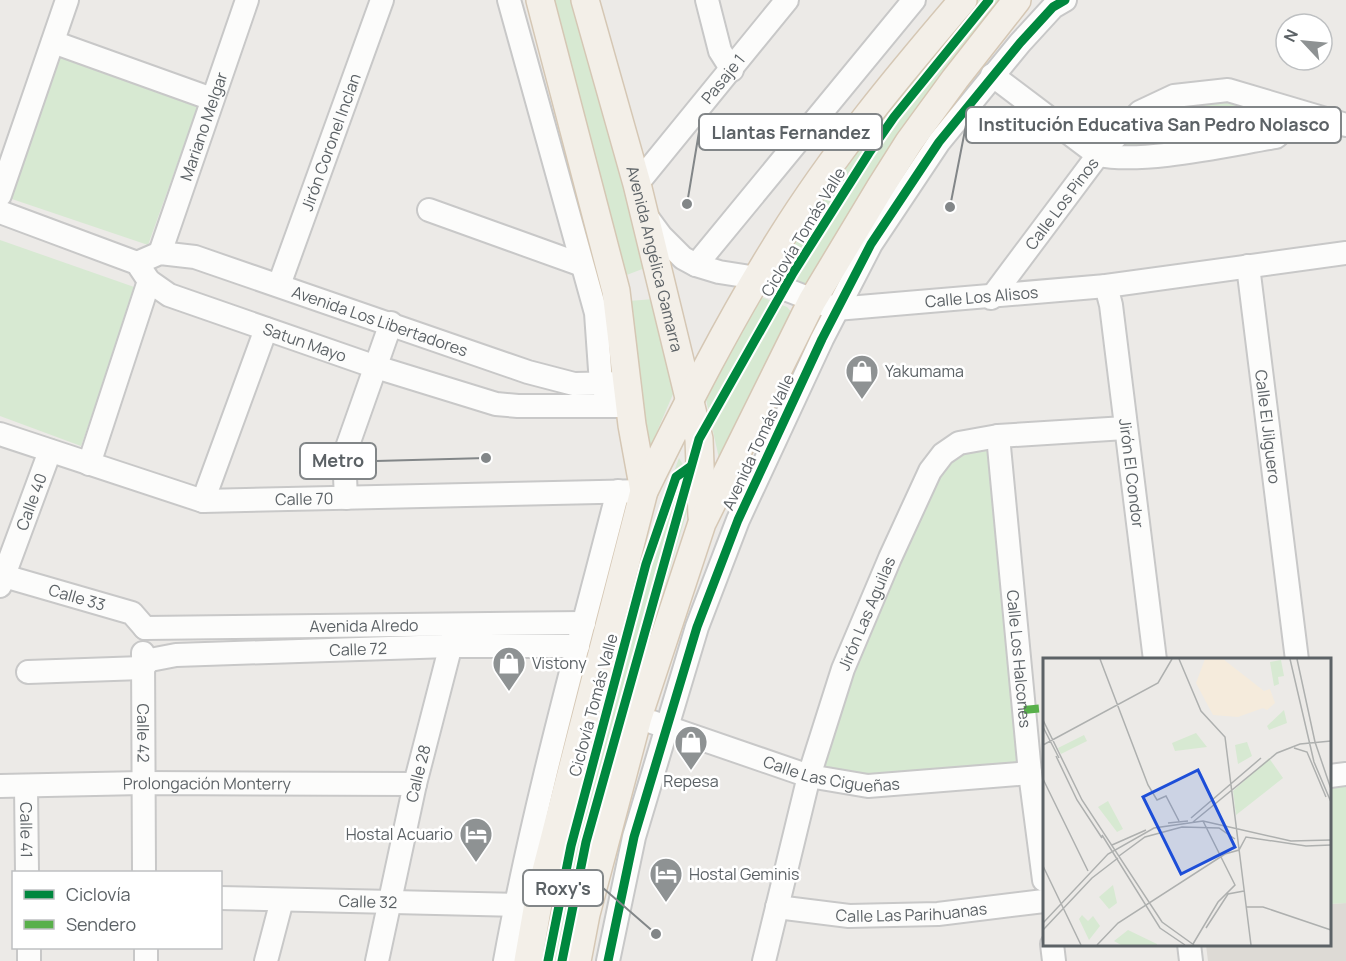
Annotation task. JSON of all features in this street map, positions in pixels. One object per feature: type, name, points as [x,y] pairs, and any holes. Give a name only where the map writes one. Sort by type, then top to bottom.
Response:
[{"type":"main road","points":[[528,961],[539,898],[631,491],[621,401],[607,310],[616,291],[540,0]]},
{"type":"main road","name":"Avenida Angélica Gamarra","points":[[585,0],[637,184],[699,439],[702,523]]},
{"type":"main road","points":[[631,491],[689,403],[757,278],[833,160],[906,66],[963,0]]},
{"type":"main road","name":"Avenida Tomás Valle","points":[[577,961],[585,914],[638,717],[702,523],[824,305],[909,142],[1017,0]]},
{"type":"street","points":[[0,195],[67,0]]},
{"type":"street","name":"Mariano Melgar","points":[[160,252],[247,0]]},
{"type":"street","name":"Jirón Coronel Inclan","points":[[279,285],[382,0]]},
{"type":"street","points":[[509,0],[582,265],[607,310]]},
{"type":"street","points":[[707,0],[720,51],[732,70]]},
{"type":"street","name":"Pasaje 1","points":[[637,184],[732,70],[770,10],[787,0]]},
{"type":"street","points":[[696,266],[914,0]]},
{"type":"street","name":"Avenida Tomás Valle","points":[[608,961],[634,837],[697,627],[824,305],[871,244],[915,176],[992,75],[1053,8],[1065,0]]},
{"type":"street","points":[[53,42],[212,99]]},
{"type":"street","points":[[992,75],[1098,155],[1113,158],[1180,152],[1276,137],[1288,126],[1293,111]]},
{"type":"street","name":"Calle Los Pinos","points":[[991,298],[1098,155],[1140,112],[1179,94],[1228,90],[1346,125]]},
{"type":"street","points":[[429,210],[582,265]]},
{"type":"street","name":"Satun Mayo","points":[[0,212],[143,272],[169,295],[376,367],[508,405],[621,401]]},
{"type":"street","name":"Calle Los Alisos","points":[[644,213],[661,237],[683,258],[696,266],[757,278],[824,305],[991,298],[1106,286],[1346,253]]},
{"type":"street","points":[[89,464],[143,272],[160,252]]},
{"type":"street","name":"Avenida Los Libertadores","points":[[160,252],[195,257],[519,369],[574,384],[621,401]]},
{"type":"street","name":"Calle El Jilguero","points":[[1248,266],[1297,658]]},
{"type":"street","name":"Jirón El Condor","points":[[1106,286],[1155,658]]},
{"type":"street","points":[[346,498],[344,456],[391,323]]},
{"type":"street","points":[[203,501],[266,329]]},
{"type":"street","points":[[508,405],[519,369]]},
{"type":"street","name":"Jirón Las Aguilas","points":[[764,961],[809,776],[843,669],[930,471],[943,454],[959,443],[998,436],[1125,428]]},
{"type":"street","name":"Calle 70","points":[[0,434],[203,501],[631,491]]},
{"type":"street","name":"Calle Los Halcones","points":[[998,436],[1034,709],[1030,773],[1043,872]]},
{"type":"street","name":"Calle 40","points":[[2,581],[50,451]]},
{"type":"street","points":[[506,961],[516,905],[584,623],[631,491]]},
{"type":"street","name":"Calle 33","points":[[2,581],[132,613],[146,628]]},
{"type":"street","name":"Avenida Alredo","points":[[146,628],[584,623]]},
{"type":"street","name":"Calle 28","points":[[377,961],[415,784],[449,646],[457,624]]},
{"type":"street","points":[[176,655],[178,627]]},
{"type":"street","name":"Calle 42","points":[[144,871],[142,668],[146,628]]},
{"type":"street","name":"Calle 72","points":[[142,668],[150,660],[176,655],[449,646],[578,646]]},
{"type":"street","points":[[28,672],[142,668]]},
{"type":"street","name":"Calle Las Cigueñas","points":[[638,717],[809,776],[882,786],[1030,773]]},
{"type":"street","points":[[1331,776],[1346,774]]},
{"type":"street","name":"Prolongación Monterry","points":[[0,786],[142,783],[415,784]]},
{"type":"street","name":"Calle 41","points":[[26,786],[27,871]]},
{"type":"street","name":"Calle 32","points":[[222,898],[516,905]]},
{"type":"street","points":[[266,961],[282,900]]},
{"type":"street","name":"Calle Las Parihuanas","points":[[777,907],[860,916],[938,914],[1043,902]]},
{"type":"street","points":[[1052,946],[1054,961]]},
{"type":"street","points":[[1190,946],[1191,961]]},
{"type":"shaded area","points":[[1346,903],[1346,961],[1208,961],[1206,946],[1331,946],[1331,904]]},
{"type":"green space","points":[[552,0],[574,0],[645,268],[624,276]]},
{"type":"green space","points":[[972,0],[1006,0],[812,283],[804,285],[779,271],[778,261],[783,247]]},
{"type":"green space","points":[[54,55],[198,106],[148,245],[3,196]]},
{"type":"green space","points":[[1196,99],[1243,103],[1273,111],[1279,125],[1265,133],[1165,147],[1121,145],[1149,120]]},
{"type":"green space","points":[[0,240],[137,288],[81,446],[0,416]]},
{"type":"green space","points":[[759,296],[787,307],[793,314],[720,463],[705,395]]},
{"type":"green space","points":[[654,299],[673,394],[644,462],[629,301]]},
{"type":"green space","points":[[987,444],[1025,757],[1015,763],[869,778],[820,765],[885,592],[943,466],[955,455]]},
{"type":"green space","points":[[679,458],[695,485],[626,721],[569,961],[542,961],[580,791],[639,567]]},
{"type":"green space","points":[[1346,784],[1346,903],[1331,904],[1331,786]]},
{"type":"marked path","points":[[1024,710],[1043,708]]},
{"type":"cycle path","name":"Ciclovía Tomás Valle","points":[[562,961],[586,842],[699,439],[793,273],[869,153],[894,117],[989,0]]},
{"type":"cycle path","points":[[608,961],[634,837],[697,627],[738,520],[822,339],[871,244],[939,142],[1020,43],[1053,7],[1065,0]]},
{"type":"cycle path","name":"Ciclovía Tomás Valle","points":[[548,961],[571,846],[646,564],[676,477],[690,467]]},
{"type":"place","name":"Llantas Fernandez","points":[[687,204]]},
{"type":"place","name":"Institución Educativa San Pedro Nolasco","points":[[950,207]]},
{"type":"place","name":"Yakumama","points":[[862,400]]},
{"type":"place","name":"Metro","points":[[486,458]]},
{"type":"place","name":"Vistony","points":[[509,692]]},
{"type":"place","name":"Repesa","points":[[691,771]]},
{"type":"place","name":"Hostal Acuario","points":[[476,863]]},
{"type":"place","name":"Hostal Geminis","points":[[666,903]]},
{"type":"place","name":"Roxy's","points":[[656,934]]}]
